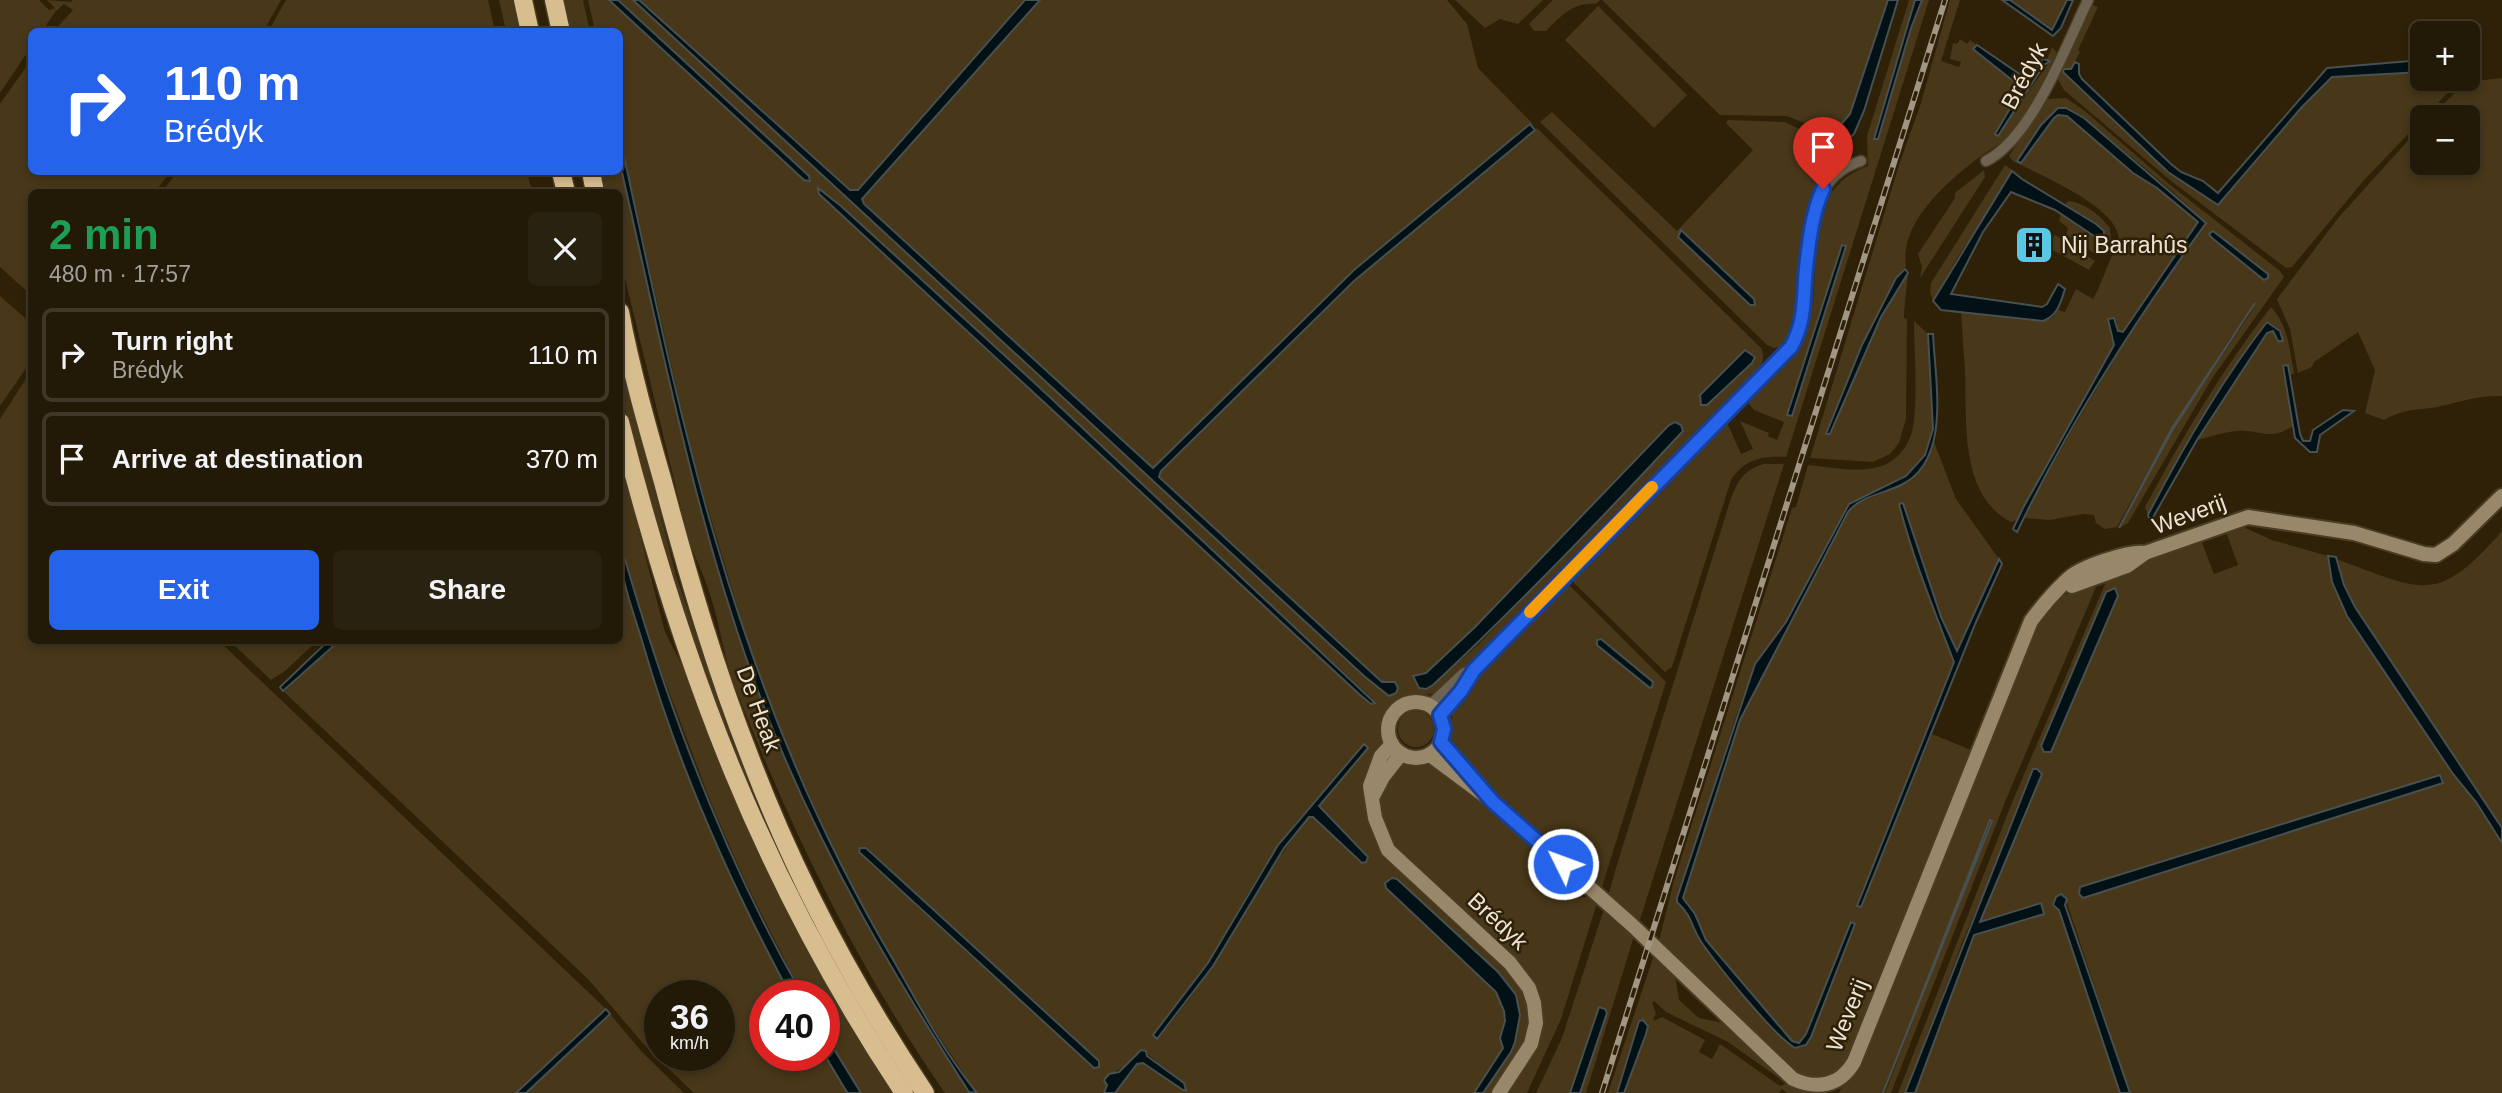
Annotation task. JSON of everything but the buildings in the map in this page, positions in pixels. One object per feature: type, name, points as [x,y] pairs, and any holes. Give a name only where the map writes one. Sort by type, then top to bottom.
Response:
[{"type":"highway","points":[[523,0],[529,28]]},
{"type":"highway","points":[[554,0],[560,28]]},
{"type":"highway","name":"De Heak","points":[[623,329],[676,531],[722,682],[751,762],[791,853],[827,925],[918,1089]]},
{"type":"highway","name":"De Heak","points":[[623,433],[674,614],[731,772],[803,926],[874,1048],[918,1089]]},
{"type":"street","name":"Brédyk","points":[[1986,161],[2010,144],[2033,112],[2088,0]]},
{"type":"street","points":[[1435,710],[1466,685],[1474,670],[1791,347],[1803,320],[1806,270],[1819,199],[1829,179],[1839,170],[1861,161]]},
{"type":"street","name":"Weverij","points":[[1430,755],[1493,802],[1632,925],[1793,1079],[1807,1084],[1827,1084],[1841,1078],[1854,1062],[2031,621],[2045,602],[2078,573],[2126,554],[2145,553],[2248,517],[2354,533],[2424,554],[2436,555],[2453,544],[2502,496]]},
{"type":"street","points":[[1410,702],[1435,710],[1444,729],[1441,742],[1430,755],[1416,758],[1396,749],[1388,727],[1395,711],[1410,702]]},
{"type":"street","name":"Weverij","points":[[1441,742],[1493,802]]},
{"type":"street","name":"Brédyk","points":[[1396,749],[1374,770],[1370,786],[1375,818],[1388,850],[1510,963],[1530,988],[1536,1023],[1531,1044],[1499,1093]]},
{"type":"shaded area","points":[[0,0],[39,0],[49,10],[55,8],[47,0],[281,0],[265,28],[57,28],[73,10],[64,4],[44,28],[28,28],[28,51],[0,93]]},
{"type":"shaded area","points":[[286,0],[488,0],[494,28],[270,28]]},
{"type":"shaded area","points":[[499,0],[513,0],[519,28],[505,28]]},
{"type":"shaded area","points":[[562,0],[583,0],[589,28],[568,28]]},
{"type":"shaded area","points":[[588,0],[609,0],[804,180],[809,176],[618,0],[633,0],[1364,676],[1389,696],[1398,688],[1382,682],[1159,477],[1161,471],[1354,281],[1537,128],[1761,348],[1763,356],[1762,364],[1751,379],[1723,404],[1473,660],[1435,693],[1403,698],[1387,711],[1382,724],[1382,741],[1367,774],[1364,803],[1373,836],[1383,855],[1505,967],[1523,991],[1529,1015],[1525,1041],[1492,1093],[1483,1093],[1511,1052],[1520,1015],[1387,880],[1386,888],[1496,992],[1504,1010],[1505,1021],[1500,1038],[1503,1048],[1474,1093],[1115,1093],[1137,1064],[1143,1063],[1182,1090],[1184,1083],[1146,1053],[1104,1080],[1107,1085],[1104,1093],[977,1093],[926,1016],[856,898],[779,728],[746,636],[690,448],[623,151],[623,28],[594,28]],"holes":[[[817,191],[841,206],[1373,699],[1370,704]],[[1681,425],[1683,432],[1479,644],[1433,685],[1414,676],[1426,673],[1457,644]],[[1321,802],[1320,810],[1362,863],[1313,817],[1309,817],[1199,986],[1157,1039],[1208,963],[1276,849],[1307,811]],[[860,848],[867,848],[1099,1061],[1099,1067],[988,972],[859,853]]]},
{"type":"shaded area","points":[[609,0],[618,0],[809,176],[810,181],[804,180]]},
{"type":"shaded area","points":[[633,0],[639,0],[850,190],[858,190],[1025,0],[1040,0],[862,199],[864,204],[1153,468],[1354,270],[1530,124],[1535,130],[1354,281],[1161,471],[1159,477],[1382,682],[1395,682],[1398,688],[1396,693],[1389,696],[1364,676]]},
{"type":"shaded area","points":[[639,0],[1025,0],[858,190],[850,190]]},
{"type":"shaded area","points":[[1040,0],[1447,0],[1467,24],[1478,68],[1532,123],[1354,270],[1153,469],[864,204],[862,199]]},
{"type":"shaded area","points":[[1455,0],[1543,0],[1518,24],[1500,19],[1485,28]]},
{"type":"shaded area","points":[[1553,0],[1600,0],[1596,4],[1581,5],[1568,11],[1546,31],[1534,31],[1529,24]]},
{"type":"shaded area","points":[[1602,0],[1888,0],[1850,114],[1836,130],[1829,127],[1826,132],[1787,116],[1720,115]]},
{"type":"shaded area","points":[[1888,0],[1898,0],[1864,111],[1854,134],[1846,141],[1840,141],[1835,137],[1836,130],[1850,114]]},
{"type":"shaded area","points":[[1909,0],[1915,0],[1875,138],[1878,139],[1911,28],[1922,0],[1929,0],[1786,457],[1755,460],[1742,467],[1731,480],[1672,667],[1665,672],[1574,583],[1574,574],[1725,418],[1741,454],[1753,449],[1740,421],[1769,433],[1768,436],[1777,440],[1784,422],[1754,410],[1745,399],[1788,359],[1806,331],[1812,308],[1821,215],[1829,195],[1844,179],[1868,166],[1867,136]],"holes":[[[1842,245],[1846,246],[1792,416],[1788,416]]]},
{"type":"shaded area","points":[[1915,0],[1922,0],[1878,139],[1874,139]]},
{"type":"shaded area","points":[[1950,0],[1960,0],[1941,61],[1959,67],[1961,62],[1950,59],[1953,43],[1957,44],[1960,39],[1967,44],[1970,40],[1977,45],[1974,49],[2022,88],[1996,133],[1998,136],[2050,61],[2047,59],[2052,47],[2057,53],[2016,128],[2002,142],[1955,177],[1918,218],[1906,250],[1906,266],[1896,278],[1826,433],[1830,434],[1881,317],[1908,273],[1904,312],[1904,318],[1907,319],[1906,419],[1899,443],[1890,454],[1873,462],[1810,458],[1900,162],[1920,106]]},
{"type":"shaded area","points":[[2002,0],[2010,0],[2052,30],[2067,0],[2073,0],[2061,28],[2053,36]]},
{"type":"shaded area","points":[[2010,0],[2067,0],[2052,30]]},
{"type":"shaded area","points":[[2091,4],[2098,7],[2071,69],[2063,72],[2168,172],[2218,205],[2301,108],[2332,77],[2410,73],[2410,91],[2449,91],[2436,105],[2410,105],[2410,132],[2365,179],[2292,267],[2286,268],[2171,181],[2064,90],[2057,78]]},
{"type":"shaded area","points":[[1598,6],[1687,95],[1654,128],[1565,40]]},
{"type":"shaded area","points":[[1977,45],[2021,75],[2029,77],[2043,59],[2050,61],[2044,65],[1998,136],[1995,134],[2022,88],[1973,49]]},
{"type":"shaded area","points":[[2410,61],[2410,73],[2332,77],[2301,108],[2218,205],[2168,172],[2063,72],[2064,69],[2071,69],[2075,62],[2079,64],[2082,79],[2171,164],[2181,172],[2203,181],[2218,193],[2327,68]]},
{"type":"shaded area","points":[[28,64],[28,175],[168,175],[157,189],[28,189],[28,292],[0,267],[0,104]]},
{"type":"shaded area","points":[[2502,78],[2502,396],[2404,412],[2384,420],[2365,413],[2375,370],[2358,332],[2314,362],[2312,367],[2298,373],[2290,329],[2277,299],[2339,217],[2410,138],[2410,175],[2480,175],[2480,105],[2442,105],[2457,91],[2480,91],[2480,80]]},
{"type":"shaded area","points":[[2066,98],[2284,277],[2211,380],[2128,523],[2119,528],[2173,429],[2256,305],[2230,338],[2172,428],[2117,527],[2105,529],[2096,523],[2094,515],[2083,514],[2050,520],[2024,518],[2110,367],[2205,223],[2184,201],[2140,164],[2067,108],[2041,125],[2017,162],[2054,118],[2058,115],[2067,116],[2133,173],[2157,188],[2198,222],[2123,332],[2118,331],[2117,321],[2108,322],[2114,345],[2017,520],[2011,522],[1994,510],[1982,494],[1969,455],[1961,312],[2043,321],[2053,317],[2058,310],[2065,312],[2076,289],[2093,299],[2119,242],[2116,229],[2093,205],[2013,161],[2009,156],[2046,99]]},
{"type":"shaded area","points":[[2058,108],[2066,108],[2084,118],[2206,223],[2104,373],[2058,452],[2017,532],[2013,529],[2023,508],[2114,345],[2108,319],[2114,318],[2118,331],[2123,332],[2198,222],[2157,188],[2133,173],[2067,116],[2058,115],[2054,118],[2021,163],[2017,161],[2041,125]]},
{"type":"shaded area","points":[[1552,112],[1677,231],[1753,150],[1726,123],[1728,120],[1785,122],[1834,146],[1836,165],[1816,193],[1805,224],[1795,314],[1790,333],[1783,345],[1774,348],[1767,345],[1540,122]],"holes":[[[1681,230],[1754,299],[1755,304],[1750,305],[1678,237]]]},
{"type":"shaded area","points":[[623,152],[689,444],[752,654],[793,760],[840,863],[933,1030],[977,1093],[969,1092],[887,960],[838,871],[794,779],[747,661],[724,592],[668,378],[622,175]]},
{"type":"shaded area","points":[[2005,165],[2014,171],[1957,258],[1933,301],[1931,283]]},
{"type":"shaded area","points":[[1984,170],[1985,177],[1920,278],[1922,267],[1918,254],[1955,198],[1955,193]]},
{"type":"shaded area","points":[[2012,171],[2096,224],[2104,231],[2104,236],[2098,239],[2055,210],[2011,192],[1983,232],[1951,294],[2042,307],[2047,304],[2058,284],[2065,289],[2058,308],[2052,316],[2043,321],[1941,310],[1933,301]]},
{"type":"shaded area","points":[[175,175],[528,175],[531,189],[164,189]]},
{"type":"shaded area","points":[[601,175],[623,175],[705,518],[725,588],[771,726],[799,790],[831,851],[910,994],[970,1093],[945,1093],[883,997],[828,896],[756,740],[735,687],[711,597],[690,545],[623,270],[623,189],[604,189]]},
{"type":"shaded area","points":[[818,188],[1038,386],[1375,703],[1371,704],[1359,694],[819,194]]},
{"type":"shaded area","points":[[2068,201],[2092,210],[2110,228],[2111,241],[2102,253],[2094,253],[2066,235],[2068,228],[2059,221],[2061,213],[2094,236],[2105,233],[2096,224],[2065,205]]},
{"type":"shaded area","points":[[1681,230],[1754,299],[1755,305],[1750,305],[1678,237]]},
{"type":"shaded area","points":[[2213,231],[2268,274],[2268,278],[2264,280],[2212,238],[2209,234]]},
{"type":"shaded area","points":[[2055,235],[2095,261],[2089,270],[2047,247]]},
{"type":"shaded area","points":[[1842,245],[1846,246],[1792,416],[1787,415]]},
{"type":"shaded area","points":[[1905,269],[1908,273],[1881,317],[1830,434],[1826,434],[1862,345],[1896,278]]},
{"type":"shaded area","points":[[0,296],[28,320],[28,365],[0,406]]},
{"type":"shaded area","points":[[2255,303],[2173,429],[2119,528],[2172,428]]},
{"type":"shaded area","points":[[2271,307],[2285,330],[2291,356],[2294,374],[2289,374],[2288,365],[2283,366],[2293,426],[2271,434],[2237,431],[2197,440],[2267,333],[2273,331],[2277,336],[2280,330],[2270,323],[2218,391],[2148,515],[2145,507],[2188,430],[2219,379]]},
{"type":"shaded area","points":[[1914,321],[1928,334],[1933,429],[1925,455],[1906,476],[1848,504],[1786,622],[1755,664],[1677,902],[1686,912],[1702,943],[1765,1019],[1791,1044],[1800,1048],[1806,1045],[1855,924],[1851,922],[1806,1034],[1799,1043],[1792,1041],[1706,940],[1695,914],[1683,898],[1740,720],[1848,512],[1858,503],[1910,478],[1923,464],[1934,442],[1956,499],[1999,559],[1958,651],[1941,617],[1903,503],[1923,582],[1954,662],[1858,906],[1861,907],[1932,734],[1971,750],[1847,1061],[1834,1073],[1812,1077],[1789,1066],[1659,941],[1673,884],[1808,465],[1870,469],[1889,463],[1902,451],[1911,435],[1915,411]]},
{"type":"shaded area","points":[[2267,322],[2280,331],[2283,341],[2278,341],[2273,331],[2267,333],[2197,440],[2152,519],[2149,518],[2148,515],[2188,440]]},
{"type":"shaded area","points":[[1928,334],[1933,334],[1937,418],[1928,458],[1917,474],[1901,485],[1865,499],[1848,512],[1740,720],[1683,898],[1695,914],[1706,940],[1792,1041],[1799,1043],[1806,1034],[1851,922],[1855,924],[1811,1037],[1806,1045],[1795,1048],[1760,1015],[1720,967],[1698,937],[1677,898],[1755,664],[1786,622],[1849,504],[1906,476],[1925,455],[1933,429]]},
{"type":"shaded area","points":[[1745,350],[1755,357],[1752,363],[1707,405],[1701,405],[1700,395]]},
{"type":"shaded area","points":[[2288,365],[2303,441],[2310,441],[2313,430],[2343,410],[2354,411],[2320,435],[2317,452],[2310,452],[2295,438],[2283,366]]},
{"type":"shaded area","points":[[623,368],[676,575],[732,741],[774,838],[918,1093],[914,1093],[836,966],[789,878],[748,788],[687,623],[642,479],[624,405]]},
{"type":"shaded area","points":[[28,376],[28,644],[222,644],[606,1009],[516,1093],[0,1093],[0,419]]},
{"type":"shaded area","points":[[1675,422],[1681,425],[1683,431],[1591,528],[1433,685],[1426,689],[1419,688],[1413,676],[1426,673],[1475,627],[1669,425]]},
{"type":"shaded area","points":[[1764,464],[1784,464],[1639,923],[1608,896],[1731,498],[1743,476]]},
{"type":"shaded area","points":[[623,470],[665,632],[687,677],[742,818],[776,889],[826,980],[795,980],[747,885],[713,808],[648,636],[623,552]]},
{"type":"shaded area","points":[[1903,503],[1941,617],[1957,651],[1999,559],[2002,564],[1861,907],[1857,906],[1954,662],[1911,545],[1899,504]]},
{"type":"shaded area","points":[[2241,526],[2272,540],[2328,556],[2332,582],[2348,616],[2502,843],[2502,1093],[2130,1093],[2067,903],[2061,894],[2055,897],[2053,905],[2059,910],[2120,1093],[1915,1093],[1974,935],[2041,903],[1979,923],[2041,775],[2037,769],[1966,933],[1905,1093],[1898,1093],[2011,805],[2105,584],[2111,575],[2201,540],[2214,574],[2238,565],[2226,532]],"holes":[[[2118,596],[2051,752],[2045,752],[2041,746],[2072,675]],[[2440,775],[2443,783],[2084,897],[2079,894],[2080,887]]]},
{"type":"shaded area","points":[[2502,531],[2502,828],[2355,607],[2344,585],[2336,559],[2409,584],[2426,585],[2443,581],[2460,572]]},
{"type":"shaded area","points":[[623,552],[656,658],[698,774],[746,887],[794,980],[783,980],[747,911],[689,780],[627,593]]},
{"type":"shaded area","points":[[2328,556],[2336,557],[2344,585],[2355,607],[2502,828],[2502,843],[2347,616],[2332,582]]},
{"type":"shaded area","points":[[623,576],[654,677],[694,786],[739,892],[783,980],[749,980],[749,1071],[834,1071],[848,1093],[694,1093],[671,1071],[735,1071],[735,980],[644,980],[644,1044],[588,979],[282,690],[285,691],[336,644],[623,644]]},
{"type":"shaded area","points":[[2099,580],[2005,802],[1891,1093],[1885,1093],[1991,820],[1883,1093],[1839,1093],[1848,1080],[2035,625],[2064,595]]},
{"type":"shaded area","points":[[1566,582],[1666,682],[1601,890],[1494,793],[1453,748],[1449,738],[1453,709],[1491,661]]},
{"type":"shaded area","points":[[2115,588],[2118,596],[2051,752],[2044,752],[2041,746],[2106,592]]},
{"type":"shaded area","points":[[1601,639],[1653,682],[1652,687],[1597,645],[1597,640]]},
{"type":"shaded area","points":[[233,644],[314,644],[285,671],[271,680]]},
{"type":"shaded area","points":[[325,644],[336,644],[283,691],[280,687]]},
{"type":"shaded area","points":[[1416,711],[1429,716],[1434,729],[1429,742],[1416,747],[1403,742],[1398,729],[1403,716]]},
{"type":"shaded area","points":[[1364,744],[1368,748],[1319,806],[1368,857],[1366,862],[1362,863],[1313,817],[1309,817],[1284,848],[1213,966],[1157,1039],[1153,1035],[1208,963],[1278,845]]},
{"type":"shaded area","points":[[1408,763],[1433,765],[1484,802],[1569,879],[1568,888],[1579,898],[1590,896],[1597,903],[1561,1019],[1527,1093],[1506,1093],[1539,1039],[1543,1015],[1541,1002],[1534,986],[1507,950],[1393,845],[1382,819],[1381,801],[1386,783],[1401,766]]},
{"type":"shaded area","points":[[2033,769],[2042,774],[1980,922],[2041,903],[2044,914],[1974,935],[1915,1093],[1905,1093]]},
{"type":"shaded area","points":[[2440,775],[2443,783],[2083,898],[2079,894],[2080,887]]},
{"type":"shaded area","points":[[1990,820],[1992,821],[1883,1093]]},
{"type":"shaded area","points":[[860,848],[866,848],[1099,1061],[1099,1067],[1094,1068],[859,852]]},
{"type":"shaded area","points":[[1392,878],[1397,879],[1498,972],[1516,995],[1520,1015],[1515,1042],[1483,1093],[1474,1093],[1503,1048],[1500,1038],[1505,1021],[1504,1011],[1496,992],[1386,888],[1385,883]]},
{"type":"shaded area","points":[[2061,894],[2067,899],[2065,905],[2130,1093],[2120,1093],[2059,910],[2053,905],[2056,897]]},
{"type":"shaded area","points":[[1604,909],[1634,936],[1586,1093],[1580,1093],[1607,1013],[1599,1007],[1570,1093],[1536,1093],[1562,1038]]},
{"type":"shaded area","points":[[1654,955],[1675,975],[1679,1000],[1699,1018],[1724,1023],[1781,1076],[1779,1078],[1728,1042],[1666,1012],[1654,1001],[1654,1021],[1662,1017],[1705,1040],[1699,1052],[1712,1059],[1720,1044],[1780,1086],[1788,1083],[1816,1093],[1787,1093],[1782,1089],[1779,1093],[1624,1093],[1633,1067],[1639,1021],[1616,1093],[1608,1093]]},
{"type":"shaded area","points":[[840,1005],[893,1093],[861,1093],[840,1059]]},
{"type":"shaded area","points":[[1599,1007],[1607,1013],[1580,1093],[1570,1093]]},
{"type":"shaded area","points":[[606,1009],[610,1014],[526,1093],[516,1093]]},
{"type":"shaded area","points":[[610,1014],[644,1054],[644,1071],[661,1071],[684,1093],[526,1093]]},
{"type":"shaded area","points":[[1643,1020],[1648,1026],[1646,1034],[1624,1093],[1617,1093],[1639,1021]]},
{"type":"shaded area","points":[[1141,1050],[1146,1051],[1147,1056],[1184,1083],[1186,1090],[1143,1063],[1137,1064],[1115,1093],[1104,1093],[1107,1085],[1104,1080],[1109,1074],[1119,1072]]},
{"type":"shaded area","points":[[840,1059],[861,1093],[848,1093],[834,1071],[840,1071]]},
{"type":"railway","points":[[1602,1093],[1945,0]]},
{"type":"slow traffic","points":[[1530,612],[1652,487]]},
{"type":"place","name":"Nij Barrahûs","points":[[2034,245]]},
{"type":"route","points":[[1563,864],[1493,802],[1441,742],[1444,729],[1440,715],[1471,679],[1474,670],[1728,408],[1791,347],[1803,320],[1806,270],[1814,215],[1823,189]]}]
